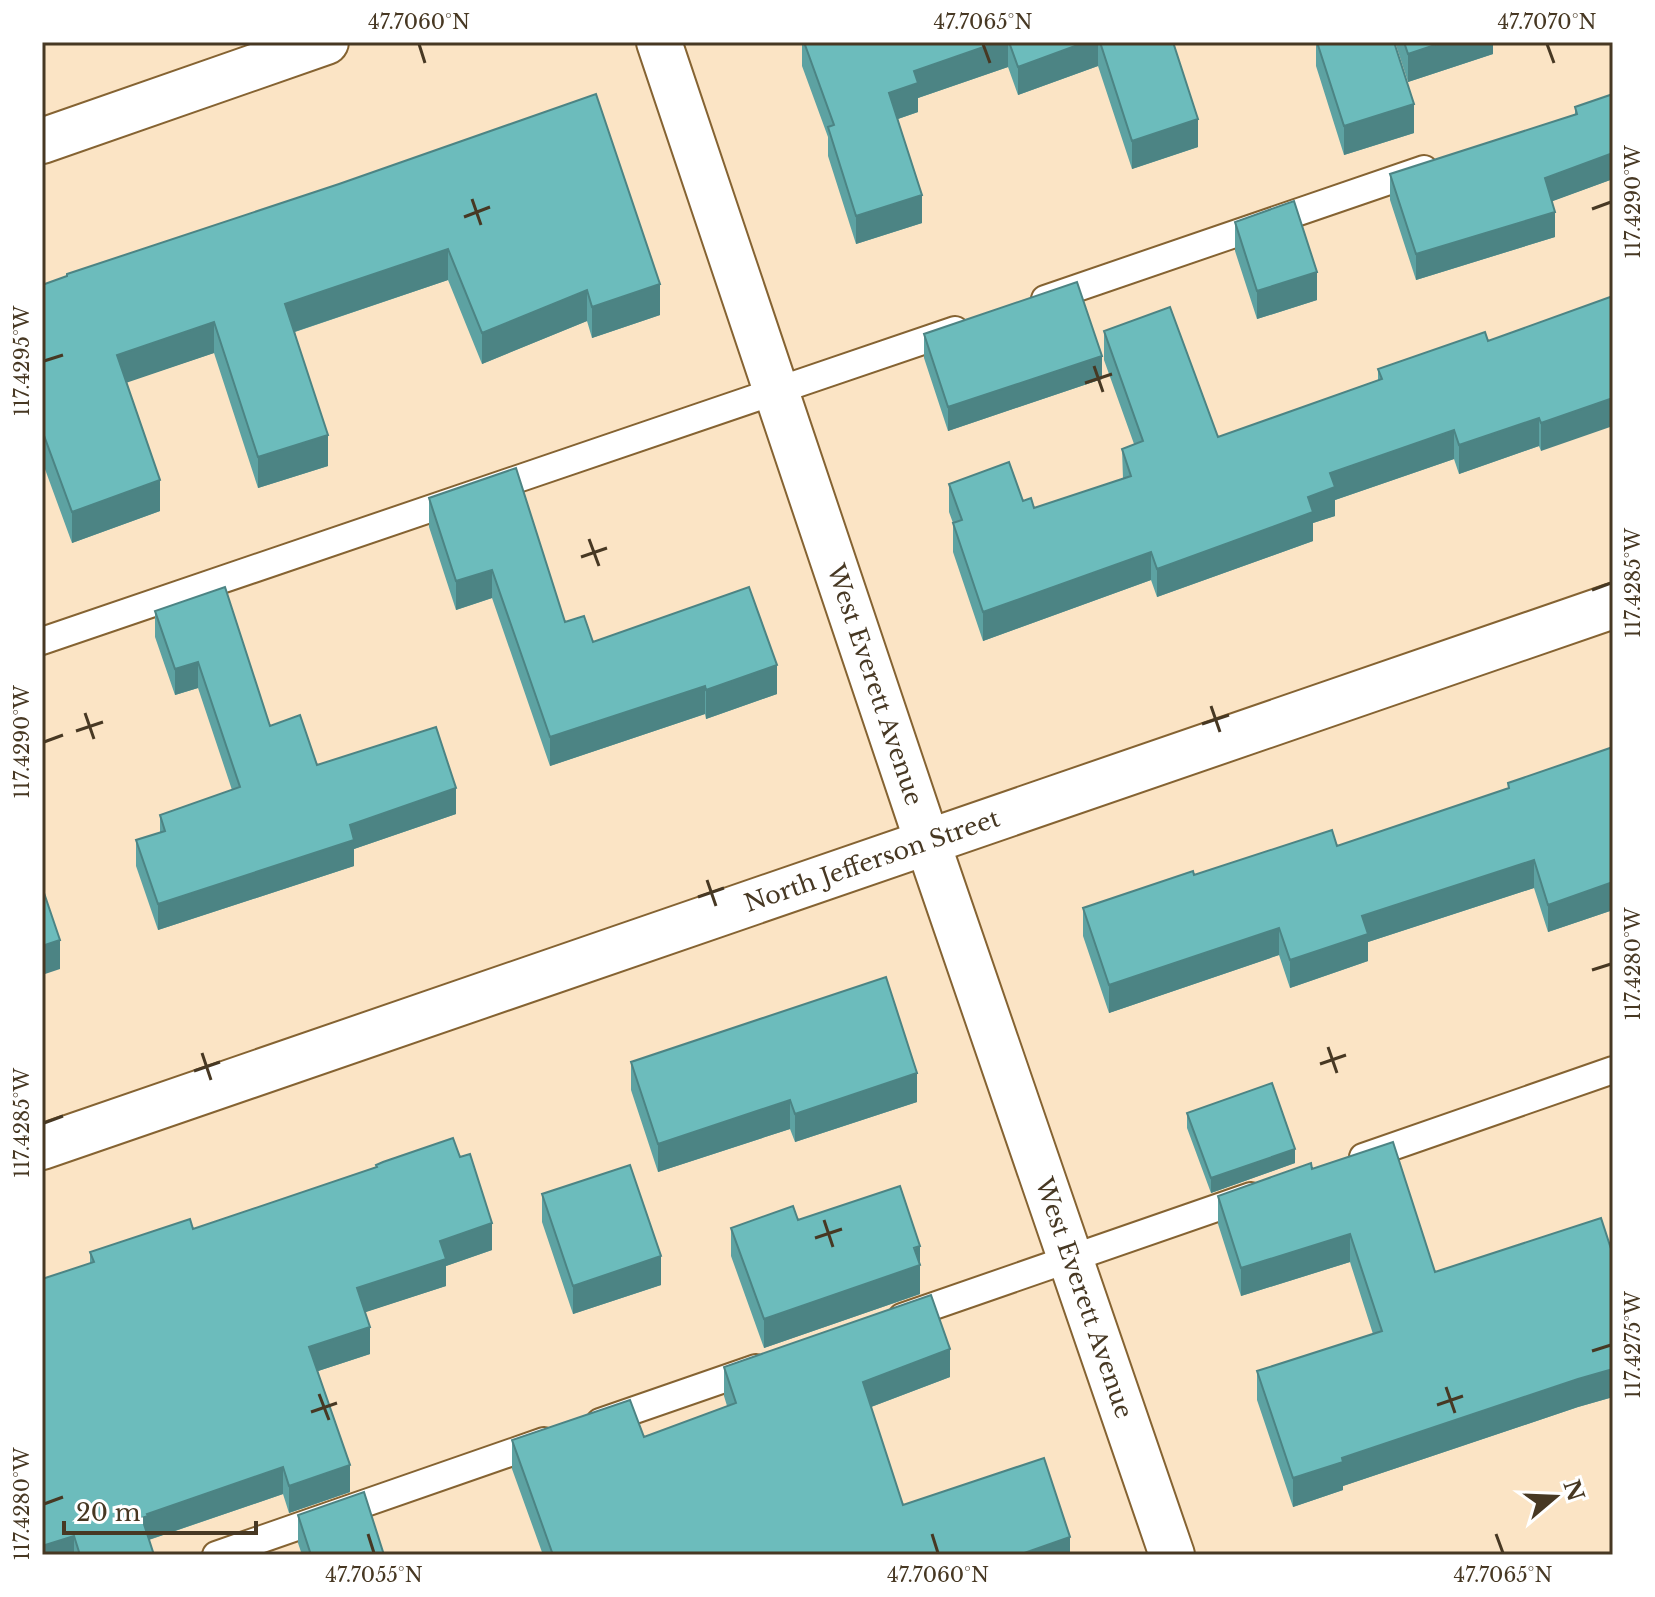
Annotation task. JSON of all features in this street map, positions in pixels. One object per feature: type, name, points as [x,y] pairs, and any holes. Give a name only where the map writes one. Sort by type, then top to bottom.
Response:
[{"type":"street","points":[[42,141],[326,42]]},
{"type":"street","name":"West Everett Avenue","points":[[659,42],[927,841],[1172,1555]]},
{"type":"street","name":"North Jefferson Street","points":[[42,1147],[1613,606]]},
{"type":"lane","points":[[1015,310],[1449,160]]},
{"type":"lane","points":[[42,641],[985,320]]},
{"type":"lane","points":[[1341,1164],[1613,1070]]},
{"type":"lane","points":[[875,1326],[1281,1185]]},
{"type":"lane","points":[[216,1555],[785,1357]]},
{"type":"building","points":[[804,42],[998,42],[914,71],[918,83],[889,93],[922,195],[856,216],[828,127],[834,125]]},
{"type":"building","points":[[1009,42],[1086,42],[1018,67]]},
{"type":"building","points":[[1100,42],[1173,42],[1198,119],[1132,141]]},
{"type":"building","points":[[1317,42],[1394,42],[1414,104],[1344,126]]},
{"type":"building","points":[[1404,42],[1444,42],[1408,54]]},
{"type":"building","points":[[596,94],[660,284],[592,307],[587,290],[482,333],[448,249],[285,304],[328,435],[258,457],[214,322],[117,355],[160,480],[72,512],[42,430],[42,285]]},
{"type":"building","points":[[1613,94],[1613,153],[1545,178],[1555,212],[1416,254],[1390,174],[1577,114],[1575,107]]},
{"type":"building","points":[[1294,201],[1317,272],[1257,291],[1235,222]]},
{"type":"building","points":[[1077,282],[1102,356],[948,407],[924,334]]},
{"type":"building","points":[[1613,296],[1613,398],[1541,423],[1539,418],[1459,445],[1454,430],[1330,473],[1335,487],[1308,497],[1313,512],[1157,569],[1151,552],[983,612],[953,523],[962,520],[949,484],[1009,462],[1023,501],[1031,498],[1034,508],[1131,476],[1122,449],[1143,441],[1104,331],[1170,307],[1218,437],[1382,379],[1378,369],[1485,332],[1488,341]]},
{"type":"building","points":[[516,468],[565,622],[584,616],[593,642],[749,587],[777,665],[550,737],[492,570],[456,581],[429,498]]},
{"type":"building","points":[[225,587],[270,726],[300,715],[317,765],[436,727],[456,788],[350,825],[354,840],[158,904],[136,840],[165,831],[160,815],[240,787],[198,662],[175,669],[155,611]]},
{"type":"building","points":[[1613,747],[1613,882],[1548,905],[1534,860],[1362,916],[1368,934],[1290,960],[1279,928],[1109,985],[1083,908],[1193,871],[1194,875],[1332,830],[1337,846],[1509,788],[1508,783]]},
{"type":"building","points":[[42,887],[60,940],[42,946]]},
{"type":"building","points":[[886,977],[917,1073],[795,1114],[790,1100],[658,1144],[631,1062]]},
{"type":"building","points":[[1272,1083],[1295,1149],[1211,1178],[1187,1113]]},
{"type":"building","points":[[453,1138],[460,1157],[470,1154],[492,1223],[440,1241],[446,1259],[357,1288],[370,1327],[309,1347],[350,1465],[289,1486],[283,1467],[147,1514],[142,1518],[154,1555],[80,1555],[74,1536],[42,1546],[42,1279],[94,1262],[90,1252],[190,1219],[193,1229]]},
{"type":"building","points":[[1393,1142],[1435,1272],[1601,1218],[1613,1255],[1613,1369],[1342,1458],[1343,1462],[1293,1478],[1257,1371],[1382,1331],[1350,1234],[1241,1268],[1218,1196],[1311,1163],[1312,1169]]},
{"type":"building","points":[[630,1165],[661,1256],[573,1286],[542,1194]]},
{"type":"building","points":[[900,1186],[920,1246],[914,1248],[920,1265],[764,1319],[731,1228],[793,1206],[798,1220]]},
{"type":"building","points":[[931,1295],[950,1349],[863,1382],[903,1505],[1044,1458],[1070,1537],[1025,1555],[553,1555],[512,1440],[630,1400],[644,1437],[736,1403],[724,1367]]},
{"type":"building","points":[[364,1492],[384,1555],[311,1555],[298,1515]]}]
